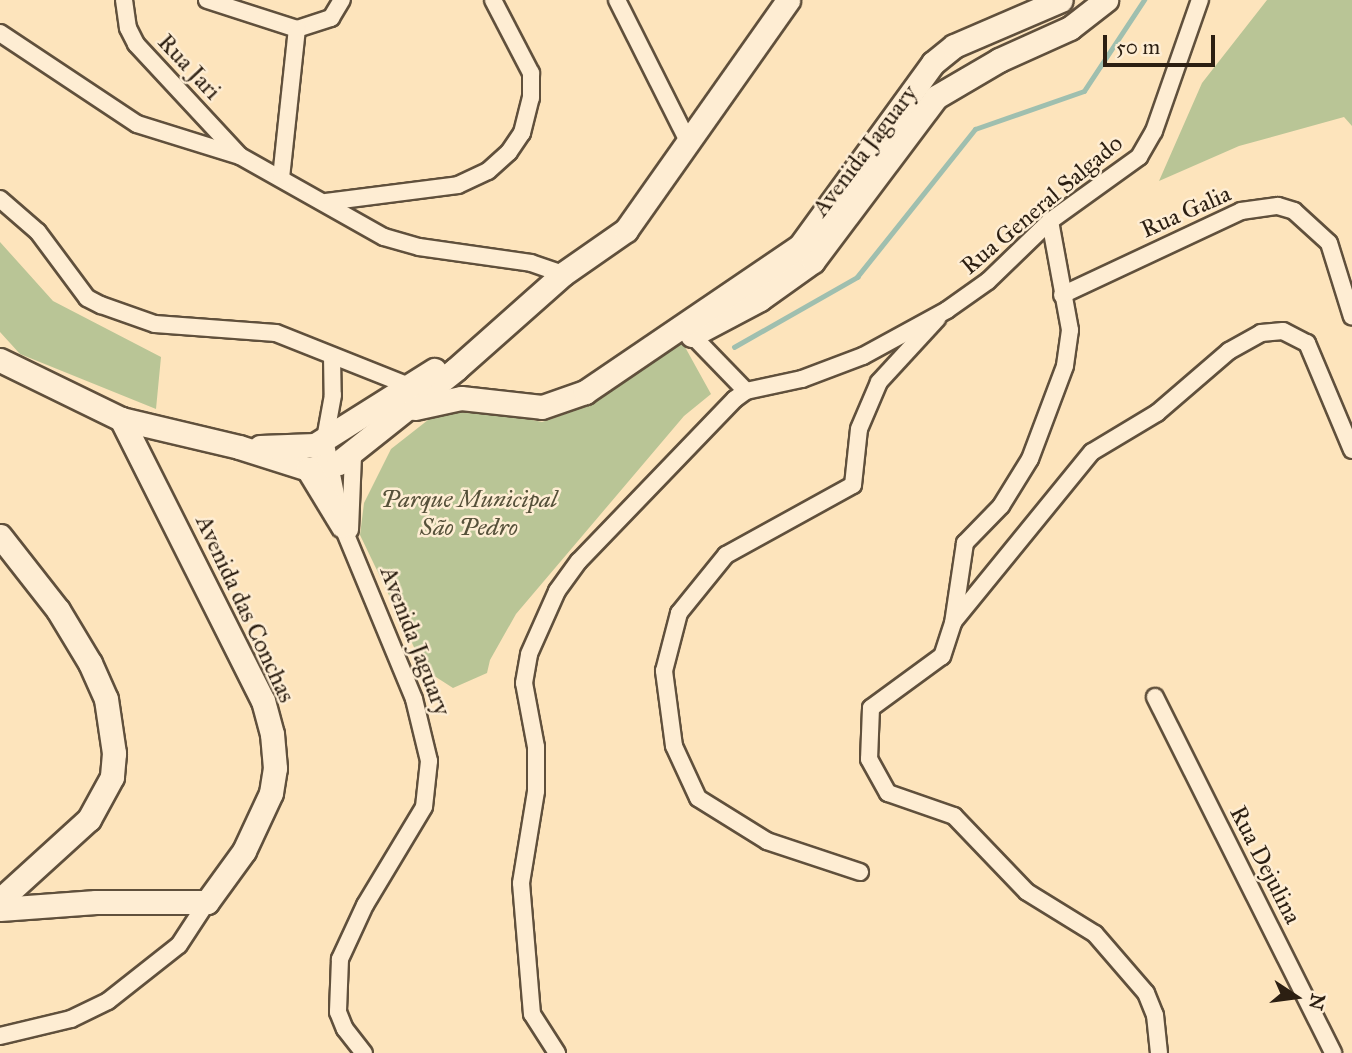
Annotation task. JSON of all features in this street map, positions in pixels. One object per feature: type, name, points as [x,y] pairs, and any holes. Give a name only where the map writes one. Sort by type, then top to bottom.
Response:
[{"type":"street","name":"Rua Jari","points":[[124,0],[128,28],[136,44],[240,156]]},
{"type":"street","points":[[207,0],[297,29],[331,18],[342,0]]},
{"type":"street","points":[[326,202],[458,185],[488,171],[509,152],[522,133],[531,98],[531,73],[494,0]]},
{"type":"street","points":[[617,0],[690,145]]},
{"type":"street","points":[[239,447],[302,448],[325,439],[383,398],[423,383],[476,352],[563,274],[626,230],[690,145],[788,0]]},
{"type":"street","name":"Avenida Jaguary","points":[[396,417],[450,398],[506,404],[557,405],[682,332],[800,246],[843,192],[918,79],[954,46],[1061,0]]},
{"type":"street","name":"Avenida Jaguary","points":[[682,332],[760,299],[813,261],[859,204],[914,124],[952,86],[1070,28],[1107,0]]},
{"type":"street","name":"Rua General Salgado","points":[[557,1053],[532,1014],[521,883],[537,792],[536,747],[524,683],[529,654],[570,572],[713,418],[746,391],[802,379],[863,356],[947,310],[988,281],[1050,221],[1139,157],[1154,131],[1200,0]]},
{"type":"street","points":[[281,178],[297,29]]},
{"type":"street","points":[[0,33],[137,124],[240,156],[400,242],[531,263],[563,274]]},
{"type":"street","points":[[898,107],[914,124]]},
{"type":"street","points":[[0,199],[38,232],[87,298],[101,305],[155,324],[276,333],[332,356],[423,383],[478,391],[506,404]]},
{"type":"street","name":"Rua Galia","points":[[1062,295],[1241,211],[1278,206],[1294,211],[1329,243],[1352,317]]},
{"type":"street","points":[[1050,221],[1070,330],[1065,366],[1030,459],[1001,506],[965,543],[953,623],[936,662],[874,701],[867,725],[875,774],[888,793],[954,816],[1027,892],[1096,934],[1146,993],[1155,1016],[1159,1053]]},
{"type":"street","points":[[860,872],[767,841],[698,798],[674,746],[664,671],[680,613],[726,555],[853,485],[859,429],[879,382],[947,310]]},
{"type":"street","points":[[0,360],[121,419],[239,447],[308,469],[331,465],[353,454],[396,417],[423,383],[510,323]]},
{"type":"street","points":[[953,623],[1091,452],[1157,413],[1229,351],[1261,333],[1283,331],[1307,343],[1352,450]]},
{"type":"street","points":[[682,332],[746,391]]},
{"type":"street","points":[[476,352],[470,369],[478,391]]},
{"type":"street","points":[[325,439],[334,394],[332,356]]},
{"type":"street","points":[[383,398],[391,405],[396,417]]},
{"type":"street","name":"Avenida das Conchas","points":[[121,419],[254,680],[272,734],[275,768],[271,793],[244,851],[207,902]]},
{"type":"street","name":"Avenida Jaguary","points":[[325,439],[342,525],[414,699],[429,761],[424,807],[365,905],[340,959],[338,1012],[364,1053]]},
{"type":"street","points":[[353,454],[353,553]]},
{"type":"street","points":[[308,469],[342,525]]},
{"type":"street","points":[[0,536],[58,610],[90,663],[106,699],[114,753],[112,777],[89,819],[0,900]]},
{"type":"street","name":"Rua Dejulina","points":[[1155,697],[1334,1053]]},
{"type":"street","points":[[0,909],[96,902],[207,902]]},
{"type":"street","points":[[0,1036],[71,1019],[108,1001],[179,945],[207,902]]},
{"type":"green space","points":[[1267,0],[1352,0],[1352,126],[1344,117],[1239,146],[1159,181],[1202,83]]},
{"type":"green space","points":[[0,242],[53,301],[161,357],[156,409],[20,354],[0,332]]},
{"type":"green space","name":"Parque Municipal São Pedro","points":[[680,338],[711,394],[684,416],[516,614],[490,660],[487,673],[453,688],[425,670],[360,535],[364,503],[391,449],[442,409],[470,407],[542,422],[574,411]]},
{"type":"waterway","points":[[734,347],[857,277],[975,129],[1084,91],[1144,0]]}]
